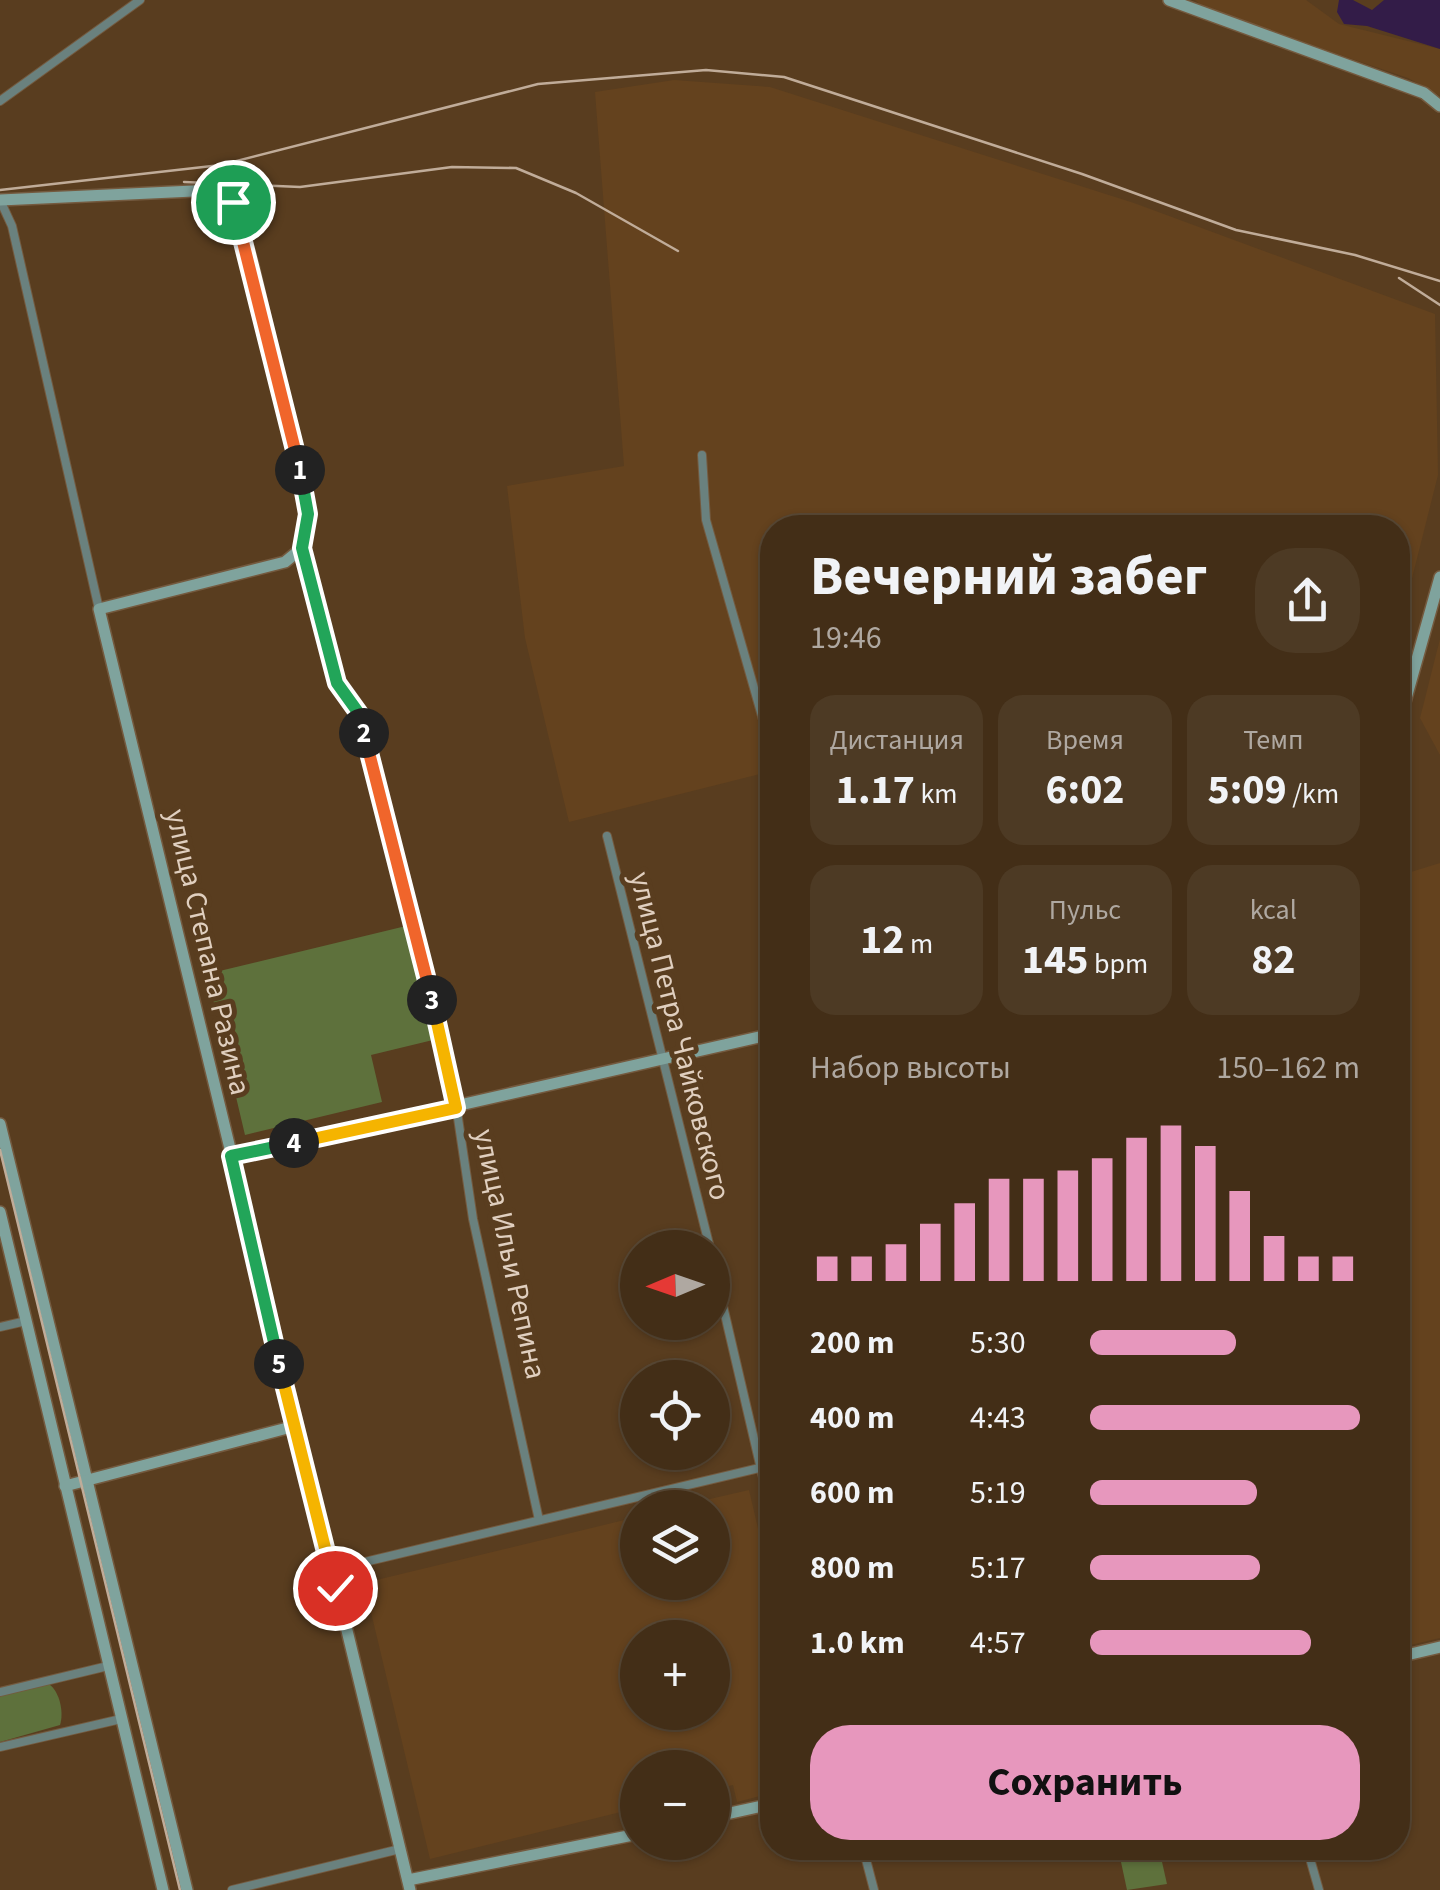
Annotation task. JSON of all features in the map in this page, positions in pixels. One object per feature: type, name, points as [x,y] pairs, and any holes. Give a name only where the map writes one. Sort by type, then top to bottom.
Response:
[{"type":"street","points":[[0,102],[140,0]]},
{"type":"street","points":[[1170,0],[1424,93],[1440,106]]},
{"type":"street","name":"улица Ильи Репина","points":[[0,200],[205,190],[225,194],[242,224],[304,487],[308,526],[302,548],[337,683],[360,715],[402,869],[456,1108],[472,1219],[539,1520]]},
{"type":"street","name":"улица Степана Разина","points":[[0,200],[12,226],[99,609],[409,1885]]},
{"type":"street","points":[[702,455],[706,520],[760,709]]},
{"type":"street","points":[[99,609],[285,562],[302,548]]},
{"type":"street","points":[[1410,684],[1440,577]]},
{"type":"street","name":"улица Петра Чайковского","points":[[607,836],[705,1230]]},
{"type":"street","points":[[231,1156],[760,1037]]},
{"type":"street","points":[[0,1124],[187,1890]]},
{"type":"street","points":[[0,1212],[163,1890]]},
{"type":"street","points":[[0,1327],[47,1314]]},
{"type":"street","points":[[331,1570],[760,1468],[730,1337]]},
{"type":"street","points":[[66,1486],[295,1426]]},
{"type":"street","points":[[1410,1654],[1440,1647]]},
{"type":"street","points":[[0,1692],[108,1666]]},
{"type":"street","points":[[0,1747],[121,1719]]},
{"type":"street","points":[[730,1813],[760,1807]]},
{"type":"street","points":[[409,1885],[620,1838]]},
{"type":"street","points":[[232,1890],[400,1849]]},
{"type":"street","points":[[867,1860],[874,1890]]},
{"type":"street","points":[[1311,1860],[1320,1890]]},
{"type":"shaded area","points":[[1195,0],[1306,0],[1339,24],[1440,49],[1440,96],[1408,78],[1206,10]]},
{"type":"shaded area","points":[[1339,0],[1353,0],[1372,10],[1384,0],[1440,0],[1440,49],[1367,26],[1344,24],[1337,12]]},
{"type":"shaded area","points":[[674,80],[770,87],[1134,203],[1435,314],[1438,475],[1410,586],[1410,515],[760,515],[760,774],[569,822],[525,638],[507,486],[624,466],[595,92]]},
{"type":"shaded area","points":[[1440,639],[1440,755],[1420,718]]},
{"type":"shaded area","points":[[1440,863],[1440,1638],[1410,1645],[1410,872]]},
{"type":"shaded area","points":[[749,1490],[760,1537],[760,1796],[737,1802],[733,1785],[730,1786],[730,1750],[620,1750],[620,1812],[430,1859],[364,1583],[620,1521],[620,1600],[730,1600],[730,1494]]},
{"type":"green space","points":[[406,926],[433,1040],[371,1055],[382,1102],[245,1135],[207,974]]},
{"type":"green space","points":[[49,1684],[60,1703],[60,1725],[0,1742],[0,1695]]},
{"type":"green space","points":[[1162,1860],[1167,1884],[1127,1890],[1121,1862]]},
{"type":"tram line","points":[[0,1150],[180,1890]]},
{"type":"railway","points":[[0,190],[221,165],[538,84],[706,70],[784,77],[1082,174],[1236,230],[1355,255],[1440,281]]},
{"type":"railway","points":[[184,182],[300,187],[452,167],[516,168],[576,193],[678,251]]},
{"type":"railway","points":[[1399,278],[1440,305]]},
{"type":"route","points":[[233,202],[253,266],[308,502],[308,526],[302,548],[337,683],[360,715],[388,830],[402,869],[456,1108],[231,1156],[335,1588]]}]
